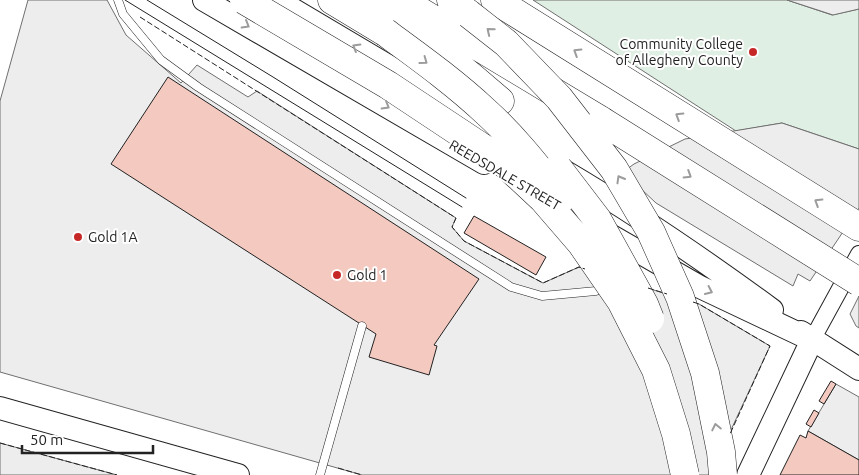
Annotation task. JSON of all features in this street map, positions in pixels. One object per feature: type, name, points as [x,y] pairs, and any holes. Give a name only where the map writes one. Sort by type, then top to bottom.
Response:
[{"type":"highway","points":[[244,0],[388,85],[501,160],[543,199],[581,243],[621,301],[656,370],[676,434],[686,475]]},
{"type":"highway","points":[[332,0],[385,32],[442,74],[487,112],[536,165],[575,214],[624,298],[656,373],[683,457],[686,475]]},
{"type":"highway","points":[[368,0],[402,22],[454,61],[500,101],[537,140],[598,218],[644,304],[678,391],[695,458],[697,475]]},
{"type":"highway","points":[[401,0],[602,121],[859,262]]},
{"type":"highway","points":[[495,0],[859,227]]},
{"type":"highway","points":[[460,7],[506,43],[559,98],[614,169],[651,232],[680,297],[705,373],[721,452],[723,475]]},
{"type":"main road","name":"REEDSDALE STREET","points":[[204,0],[700,287],[812,340]]},
{"type":"main road","name":"REEDSDALE STREET","points":[[277,0],[608,197],[718,270],[812,340],[859,369]]},
{"type":"main road","points":[[286,0],[326,29]]},
{"type":"main road","points":[[748,475],[812,340]]},
{"type":"main road","points":[[0,408],[238,475]]},
{"type":"street","points":[[812,340],[859,262]]},
{"type":"lane","points":[[118,0],[123,14],[161,60],[198,87],[511,287],[542,296],[596,291]]},
{"type":"lane","points":[[320,475],[362,326]]},
{"type":"green space","name":"Community College of Allegheny County","points":[[533,0],[787,0],[832,15],[859,9],[859,149],[782,123],[736,131]]},
{"type":"shaded area","name":"Gold 1","points":[[28,0],[107,0],[126,35],[181,83],[197,65],[248,97],[257,91],[456,218],[452,227],[464,241],[543,283],[579,267],[699,304],[770,346],[730,432],[720,475],[362,475],[0,372],[0,101]]},
{"type":"shaded area","points":[[787,0],[859,0],[859,9],[833,15]]},
{"type":"shaded area","points":[[782,123],[859,149],[859,208],[810,281],[798,274],[793,286],[656,203],[623,172],[634,164],[685,139]]},
{"type":"shaded area","points":[[859,296],[859,328],[850,314]]},
{"type":"shaded area","points":[[836,384],[859,397],[859,460],[808,431]]},
{"type":"shaded area","points":[[0,443],[117,475],[0,475]]},
{"type":"building","points":[[168,77],[479,279],[434,345],[437,346],[429,375],[369,357],[376,334],[111,164]]},
{"type":"building","points":[[474,216],[546,257],[536,275],[464,233]]},
{"type":"building","points":[[831,381],[836,384],[824,404],[819,401]]},
{"type":"building","points":[[814,410],[819,413],[811,427],[806,424]]},
{"type":"building","points":[[808,431],[859,460],[859,475],[780,475],[800,435],[806,438]]},
{"type":"tram line","points":[[125,0],[462,207]]},
{"type":"tram line","points":[[147,0],[466,198]]},
{"type":"fence","points":[[140,17],[456,218],[452,227],[464,241],[543,283],[579,267],[585,269]]},
{"type":"fence","points":[[648,288],[667,294]]},
{"type":"fence","points":[[693,302],[770,346],[730,434]]},
{"type":"fence","points":[[0,443],[117,475]]},
{"type":"fence","points":[[338,468],[362,475]]},
{"type":"place","name":"Community College of Allegheny County","points":[[753,52]]},
{"type":"place","name":"Gold 1A","points":[[78,237]]},
{"type":"place","name":"Gold 1","points":[[337,275]]}]
